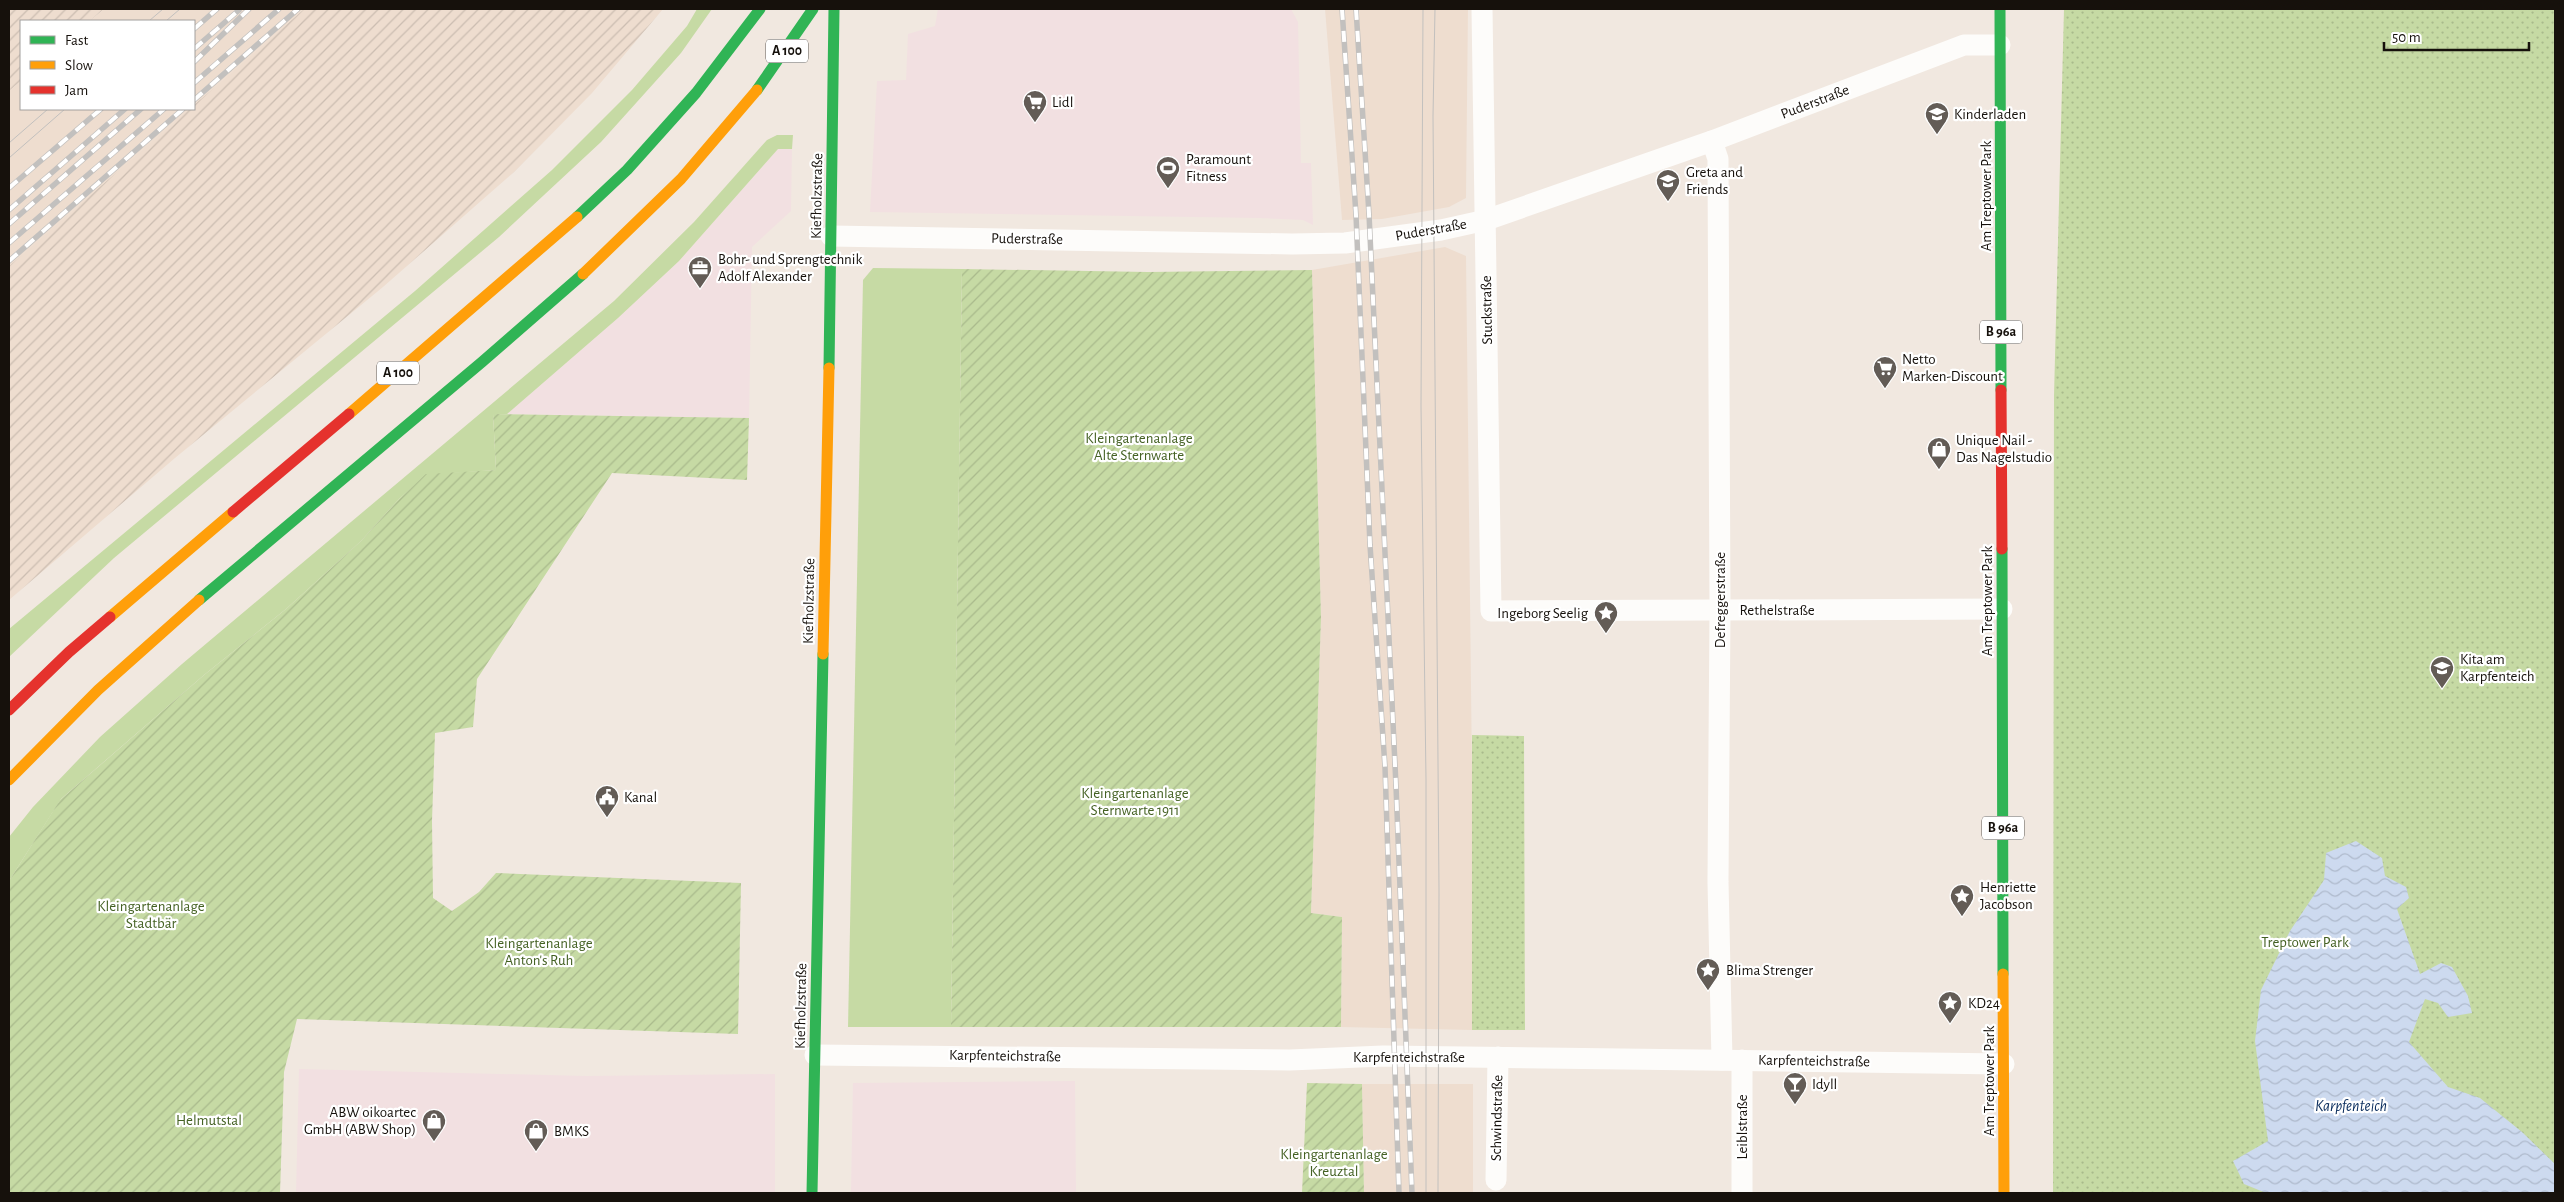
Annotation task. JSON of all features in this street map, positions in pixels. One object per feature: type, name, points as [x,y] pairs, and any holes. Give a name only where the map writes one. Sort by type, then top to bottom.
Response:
[{"type":"main road","name":"A 100","points":[[9,710],[69,652],[546,246],[627,170],[696,93],[760,9]]},
{"type":"main road","name":"A 100","points":[[9,780],[45,739],[98,688],[266,542],[438,401],[587,272],[658,205],[758,91],[786,54],[813,9]]},
{"type":"main road","name":"Kiefholzstraße","points":[[812,1193],[834,9]]},
{"type":"main road","name":"Am Treptower Park","points":[[2000,9],[2004,1193]]},
{"type":"street","name":"Stuckstraße","points":[[1482,9],[1491,611]]},
{"type":"street","name":"Puderstraße","points":[[831,236],[1328,243],[1441,230],[1486,220],[1712,141],[1964,45],[2000,44]]},
{"type":"street","name":"Defreggerstraße","points":[[1712,141],[1718,159],[1720,610],[1718,882],[1732,1060]]},
{"type":"street","name":"Rethelstraße","points":[[1491,611],[2002,609]]},
{"type":"street","name":"Karpfenteichstraße","points":[[815,1055],[1290,1060],[1351,1056],[1498,1057],[2004,1064]]},
{"type":"street","name":"Schwindstraße","points":[[1496,1180],[1498,1057]]},
{"type":"street","name":"Leiblstraße","points":[[1732,1060],[1742,1193]]},
{"type":"shaded area","points":[[9,9],[104,9],[91,20],[20,20],[20,82],[9,91]]},
{"type":"shaded area","points":[[104,9],[304,9],[195,104],[195,20],[91,20]]},
{"type":"shaded area","points":[[304,9],[663,9],[592,93],[514,172],[383,287],[175,458],[9,600],[9,266],[188,110],[195,110],[195,104]]},
{"type":"shaded area","points":[[938,9],[1291,9],[1298,22],[1301,163],[1311,163],[1313,225],[1303,220],[1258,218],[870,212],[877,81],[906,80],[908,34],[935,26]]},
{"type":"shaded area","points":[[1325,9],[1468,9],[1466,198],[1449,207],[1382,219],[1342,220]]},
{"type":"shaded area","points":[[20,82],[20,110],[188,110],[9,266],[9,91]]},
{"type":"shaded area","name":"Bohr- und Sprengtechnik Adolf Alexander","points":[[778,149],[792,149],[791,211],[752,247],[749,418],[507,414],[618,318],[679,261]]},
{"type":"shaded area","points":[[1445,247],[1466,256],[1473,857],[1472,1030],[1341,1027],[1342,917],[1311,913],[1321,618],[1312,270]]},
{"type":"shaded area","name":"BMKS","points":[[299,1069],[586,1076],[775,1074],[775,1193],[296,1193]]},
{"type":"shaded area","points":[[1075,1081],[1076,1193],[851,1193],[853,1083]]},
{"type":"shaded area","points":[[1362,1084],[1473,1084],[1473,1193],[1364,1193]]},
{"type":"green space","points":[[697,9],[712,9],[681,53],[601,142],[499,237],[114,558],[9,657],[9,629],[415,291],[552,170],[632,90],[687,26]]},
{"type":"green space","name":"Treptower Park","points":[[2064,9],[2555,9],[2555,1193],[2053,1193],[2054,396]]},
{"type":"green space","points":[[777,135],[793,135],[792,149],[778,149],[679,261],[618,318],[507,414],[493,414],[496,470],[426,475],[399,499],[361,541],[286,609],[204,675],[61,799],[9,881],[9,837],[33,807],[100,737],[182,664],[614,301],[694,222],[767,140]]},
{"type":"green space","points":[[873,268],[962,269],[951,1027],[848,1027],[863,280]]},
{"type":"green space","points":[[962,269],[1148,272],[1312,270],[1321,618],[1311,913],[1342,917],[1341,1027],[951,1027]]},
{"type":"green space","points":[[493,414],[749,418],[747,480],[612,473],[477,679],[473,727],[435,733],[432,821],[433,898],[452,911],[479,892],[496,873],[741,883],[738,1034],[297,1019],[284,1072],[280,1193],[9,1193],[9,881],[60,800],[204,675],[286,609],[361,541],[399,499],[426,474],[496,470]]},
{"type":"green space","points":[[1472,735],[1524,736],[1525,1030],[1472,1030]]},
{"type":"green space","name":"Kleingartenanlage Kreuztal","points":[[1307,1083],[1362,1084],[1364,1193],[1302,1193]]},
{"type":"water","name":"Karpfenteich","points":[[2356,841],[2382,858],[2385,876],[2406,887],[2409,898],[2397,909],[2420,974],[2441,963],[2452,967],[2468,996],[2472,1013],[2448,1017],[2438,1003],[2425,999],[2409,1042],[2448,1087],[2480,1098],[2522,1132],[2555,1164],[2555,1193],[2266,1193],[2244,1184],[2233,1161],[2268,1141],[2255,1041],[2261,990],[2290,931],[2324,880],[2326,853]]},
{"type":"tram line","points":[[150,20],[163,9]]},
{"type":"tram line","points":[[167,20],[180,9]]},
{"type":"tram line","points":[[1423,9],[1421,406],[1426,779],[1426,1193]]},
{"type":"tram line","points":[[1435,9],[1433,116],[1439,891],[1438,1193]]},
{"type":"tram line","points":[[9,143],[47,110]]},
{"type":"tram line","points":[[9,158],[64,110]]},
{"type":"railway","points":[[195,28],[217,9]]},
{"type":"railway","points":[[195,61],[249,9]]},
{"type":"railway","points":[[195,82],[279,9]]},
{"type":"railway","points":[[195,99],[298,9]]},
{"type":"railway","points":[[1342,9],[1356,215],[1370,545],[1385,767],[1399,1193]]},
{"type":"railway","points":[[1356,9],[1369,214],[1396,786],[1412,1193]]},
{"type":"railway","points":[[195,48],[239,10]]},
{"type":"railway","points":[[9,188],[100,110]]},
{"type":"railway","points":[[9,210],[124,110]]},
{"type":"railway","points":[[9,224],[140,110]]},
{"type":"railway","points":[[9,243],[163,110]]},
{"type":"railway","points":[[9,261],[182,110]]},
{"type":"traffic: fast","points":[[577,217],[627,170],[696,93],[760,9]]},
{"type":"traffic: fast","points":[[757,90],[813,9]]},
{"type":"traffic: fast","points":[[829,368],[834,9]]},
{"type":"traffic: fast","points":[[2000,9],[2001,390]]},
{"type":"traffic: fast","points":[[199,600],[482,362],[583,274]]},
{"type":"traffic: fast","points":[[2002,549],[2003,974]]},
{"type":"traffic: fast","points":[[812,1193],[823,654]]},
{"type":"traffic: slow","points":[[583,274],[681,179],[757,90]]},
{"type":"traffic: slow","points":[[349,414],[577,217]]},
{"type":"traffic: slow","points":[[823,654],[829,368]]},
{"type":"traffic: slow","points":[[110,617],[233,512]]},
{"type":"traffic: slow","points":[[9,780],[98,690],[199,600]]},
{"type":"traffic: slow","points":[[2003,974],[2004,1193]]},
{"type":"traffic: jam","points":[[2001,390],[2002,549]]},
{"type":"traffic: jam","points":[[233,512],[349,414]]},
{"type":"traffic: jam","points":[[9,710],[69,652],[110,617]]},
{"type":"place","name":"Lidl","points":[[1035,123]]},
{"type":"place","name":"Kinderladen","points":[[1937,135]]},
{"type":"place","name":"Paramount Fitness","points":[[1168,189]]},
{"type":"place","name":"Greta and Friends","points":[[1668,202]]},
{"type":"place","name":"Bohr- und Sprengtechnik Adolf Alexander","points":[[700,289]]},
{"type":"place","name":"Netto Marken-Discount","points":[[1885,389]]},
{"type":"place","name":"Unique Nail - Das Nagelstudio","points":[[1939,470]]},
{"type":"place","name":"Ingeborg Seelig","points":[[1606,634]]},
{"type":"place","name":"Kita am Karpfenteich","points":[[2442,689]]},
{"type":"place","name":"Kanal","points":[[607,818]]},
{"type":"place","name":"Henriette Jacobson","points":[[1962,917]]},
{"type":"place","name":"Blima Strenger","points":[[1708,991]]},
{"type":"place","name":"KD24","points":[[1950,1024]]},
{"type":"place","name":"Idyll","points":[[1795,1105]]},
{"type":"place","name":"ABW oikoartec GmbH (ABW Shop)","points":[[434,1142]]},
{"type":"place","name":"BMKS","points":[[536,1152]]},
{"type":"park label","name":"Kleingartenanlage Alte Sternwarte","points":[[1139,446]]},
{"type":"park label","name":"Kleingartenanlage Sternwarte 1911","points":[[1135,802]]},
{"type":"park label","name":"Kleingartenanlage Stadtbär","points":[[151,914]]},
{"type":"park label","name":"Kleingartenanlage Anton's Ruh","points":[[539,952]]},
{"type":"park label","name":"Helmutstal","points":[[209,1120]]}]
